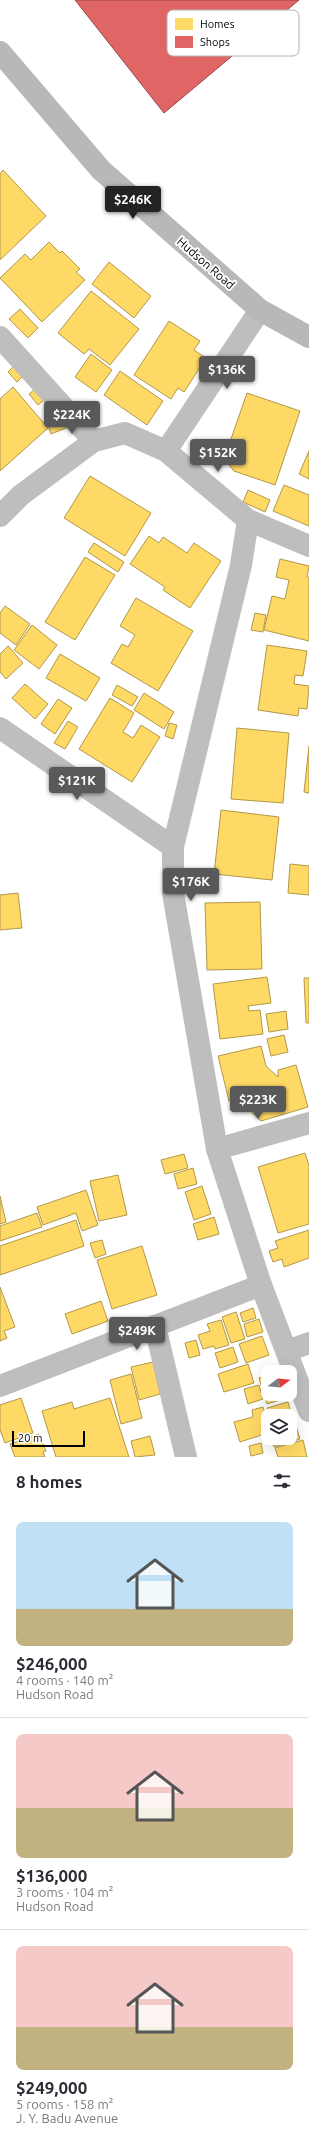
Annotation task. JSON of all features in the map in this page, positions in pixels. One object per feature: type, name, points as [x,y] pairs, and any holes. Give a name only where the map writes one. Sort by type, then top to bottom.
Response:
[{"type":"street","name":"Hudson Road","points":[[0,52],[102,170],[260,310],[309,337]]},
{"type":"street","points":[[166,451],[260,310]]},
{"type":"street","points":[[0,337],[94,441]]},
{"type":"street","points":[[0,516],[21,495],[94,441],[125,433],[166,451],[248,520],[309,546]]},
{"type":"street","points":[[248,520],[241,565],[172,847],[173,894],[217,1149],[261,1285],[309,1411]]},
{"type":"street","points":[[0,728],[172,847]]},
{"type":"street","points":[[217,1149],[309,1123]]},
{"type":"street","points":[[0,1386],[261,1285]]},
{"type":"street","points":[[156,1326],[186,1457]]},
{"type":"street","points":[[287,1351],[309,1343]]},
{"type":"building: Homes","points":[[3,170],[46,216],[0,260],[0,174]]},
{"type":"building: Homes","points":[[49,242],[60,253],[62,251],[80,269],[76,272],[85,280],[42,322],[0,278],[25,254],[31,260]]},
{"type":"building: Homes","points":[[109,262],[151,296],[134,318],[92,284]]},
{"type":"building: Homes","points":[[91,291],[139,329],[110,365],[89,349],[84,354],[58,333]]},
{"type":"building: Homes","points":[[20,309],[38,328],[28,338],[9,319]]},
{"type":"building: Homes","points":[[169,321],[200,341],[194,350],[206,358],[184,392],[178,388],[171,399],[134,375]]},
{"type":"building: Homes","points":[[91,354],[112,370],[96,392],[75,377]]},
{"type":"building: Homes","points":[[16,364],[25,374],[17,382],[8,372]]},
{"type":"building: Homes","points":[[120,371],[163,401],[147,425],[104,395]]},
{"type":"building: Homes","points":[[41,384],[50,395],[38,405],[29,394]]},
{"type":"building: Homes","points":[[13,387],[48,428],[0,471],[0,399]]},
{"type":"building: Homes","points":[[247,393],[300,411],[275,485],[234,471],[224,459]]},
{"type":"building: Homes","points":[[66,413],[71,426],[51,434],[46,420]]},
{"type":"building: Homes","points":[[309,451],[309,479],[299,474]]},
{"type":"building: Homes","points":[[90,476],[151,513],[125,556],[64,518]]},
{"type":"building: Homes","points":[[284,485],[309,495],[309,526],[273,511]]},
{"type":"building: Homes","points":[[248,490],[270,500],[265,512],[243,502]]},
{"type":"building: Homes","points":[[149,536],[159,543],[163,537],[187,553],[194,543],[221,561],[190,608],[163,590],[165,587],[130,564]]},
{"type":"building: Homes","points":[[94,543],[124,562],[118,572],[88,552]]},
{"type":"building: Homes","points":[[85,557],[115,575],[75,640],[45,622]]},
{"type":"building: Homes","points":[[280,559],[309,566],[307,577],[309,578],[309,641],[264,630],[272,596],[285,599],[289,580],[276,577]]},
{"type":"building: Homes","points":[[136,598],[193,631],[158,691],[111,663],[122,644],[128,647],[135,635],[120,626]]},
{"type":"building: Homes","points":[[5,606],[30,624],[16,645],[0,633],[0,613]]},
{"type":"building: Homes","points":[[255,613],[266,615],[263,632],[251,630]]},
{"type":"building: Homes","points":[[32,625],[57,645],[39,669],[14,650]]},
{"type":"building: Homes","points":[[267,645],[307,651],[303,676],[295,675],[294,684],[309,686],[307,709],[299,708],[298,716],[258,710]]},
{"type":"building: Homes","points":[[8,646],[23,663],[6,679],[0,672],[0,654]]},
{"type":"building: Homes","points":[[60,654],[100,678],[86,701],[46,678]]},
{"type":"building: Homes","points":[[25,684],[48,704],[35,719],[12,698]]},
{"type":"building: Homes","points":[[117,685],[138,697],[132,706],[112,695]]},
{"type":"building: Homes","points":[[144,693],[174,712],[164,729],[134,710]]},
{"type":"building: Homes","points":[[110,698],[134,713],[123,732],[133,738],[141,725],[160,737],[132,782],[79,749]]},
{"type":"building: Homes","points":[[58,699],[72,708],[55,734],[41,724]]},
{"type":"building: Homes","points":[[68,721],[78,727],[65,749],[54,743]]},
{"type":"building: Homes","points":[[169,723],[177,725],[173,739],[165,736]]},
{"type":"building: Homes","points":[[237,728],[289,733],[283,803],[231,799]]},
{"type":"building: Homes","points":[[309,746],[309,793],[304,792]]},
{"type":"building: Homes","points":[[221,810],[279,817],[272,880],[214,874]]},
{"type":"building: Homes","points":[[290,864],[309,866],[309,895],[288,893]]},
{"type":"building: Homes","points":[[18,893],[22,928],[0,930],[0,895]]},
{"type":"building: Homes","points":[[260,902],[262,969],[207,970],[205,903]]},
{"type":"building: Homes","points":[[267,977],[271,1003],[248,1006],[249,1011],[260,1010],[263,1034],[220,1039],[213,984]]},
{"type":"building: Homes","points":[[304,978],[309,978],[309,1023],[306,1023]]},
{"type":"building: Homes","points":[[286,1011],[288,1029],[269,1032],[266,1014]]},
{"type":"building: Homes","points":[[284,1035],[288,1052],[271,1056],[267,1039]]},
{"type":"building: Homes","points":[[261,1046],[266,1066],[278,1077],[278,1070],[296,1065],[308,1107],[261,1121],[238,1099],[229,1101],[218,1056]]},
{"type":"building: Homes","points":[[305,1153],[309,1166],[309,1224],[278,1233],[258,1167]]},
{"type":"building: Homes","points":[[184,1154],[188,1168],[165,1174],[161,1160]]},
{"type":"building: Homes","points":[[193,1168],[197,1184],[178,1189],[174,1174]]},
{"type":"building: Homes","points":[[118,1175],[127,1215],[99,1221],[90,1181]]},
{"type":"building: Homes","points":[[202,1186],[211,1214],[194,1220],[185,1192]]},
{"type":"building: Homes","points":[[86,1190],[98,1225],[82,1231],[76,1213],[43,1225],[37,1207]]},
{"type":"building: Homes","points":[[0,1196],[6,1222],[0,1224]]},
{"type":"building: Homes","points":[[37,1213],[42,1227],[0,1241],[0,1226]]},
{"type":"building: Homes","points":[[214,1217],[219,1234],[198,1240],[193,1224]]},
{"type":"building: Homes","points":[[76,1220],[84,1246],[0,1275],[0,1246]]},
{"type":"building: Homes","points":[[309,1230],[309,1258],[284,1267],[282,1259],[273,1262],[269,1251],[278,1248],[275,1241]]},
{"type":"building: Homes","points":[[102,1240],[106,1254],[95,1258],[90,1243]]},
{"type":"building: Homes","points":[[142,1246],[157,1295],[112,1309],[97,1260]]},
{"type":"building: Homes","points":[[0,1287],[15,1327],[4,1331],[7,1338],[0,1341]]},
{"type":"building: Homes","points":[[101,1301],[108,1321],[72,1334],[65,1314]]},
{"type":"building: Homes","points":[[253,1308],[256,1318],[243,1322],[240,1313]]},
{"type":"building: Homes","points":[[236,1312],[245,1339],[231,1343],[222,1317]]},
{"type":"building: Homes","points":[[259,1319],[263,1332],[247,1337],[244,1324]]},
{"type":"building: Homes","points":[[221,1320],[229,1345],[215,1349],[214,1346],[203,1349],[198,1335],[210,1331],[207,1324]]},
{"type":"building: Homes","points":[[262,1336],[269,1355],[246,1363],[239,1344]]},
{"type":"building: Homes","points":[[196,1340],[200,1355],[189,1358],[185,1343]]},
{"type":"building: Homes","points":[[233,1347],[238,1362],[220,1368],[215,1353]]},
{"type":"building: Homes","points":[[153,1362],[160,1394],[139,1400],[131,1367]]},
{"type":"building: Homes","points":[[248,1364],[254,1383],[224,1392],[218,1374]]},
{"type":"building: Homes","points":[[131,1374],[142,1418],[121,1424],[110,1380]]},
{"type":"building: Homes","points":[[259,1385],[261,1400],[248,1404],[244,1389]]},
{"type":"building: Homes","points":[[21,1398],[33,1433],[5,1443],[0,1430],[0,1405]]},
{"type":"building: Homes","points":[[110,1398],[129,1457],[56,1457],[42,1411],[72,1402],[74,1409]]},
{"type":"building: Homes","points":[[266,1401],[276,1401],[267,1404]]},
{"type":"building: Homes","points":[[288,1402],[290,1409],[267,1409]]},
{"type":"building: Homes","points":[[263,1407],[264,1409],[261,1409],[261,1435],[240,1442],[234,1422],[253,1417],[252,1410]]},
{"type":"building: Homes","points":[[297,1429],[300,1439],[297,1440]]},
{"type":"building: Homes","points":[[39,1434],[46,1451],[43,1452],[45,1457],[15,1457],[10,1444]]},
{"type":"building: Homes","points":[[150,1436],[155,1455],[135,1457],[131,1441]]},
{"type":"building: Homes","points":[[303,1440],[307,1457],[278,1457],[275,1448],[286,1445],[297,1445],[297,1442]]},
{"type":"building: Homes","points":[[261,1443],[263,1453],[251,1456],[249,1446]]},
{"type":"building: Shops","points":[[75,0],[299,0],[287,10],[167,10],[167,56],[232,56],[164,113]]}]
